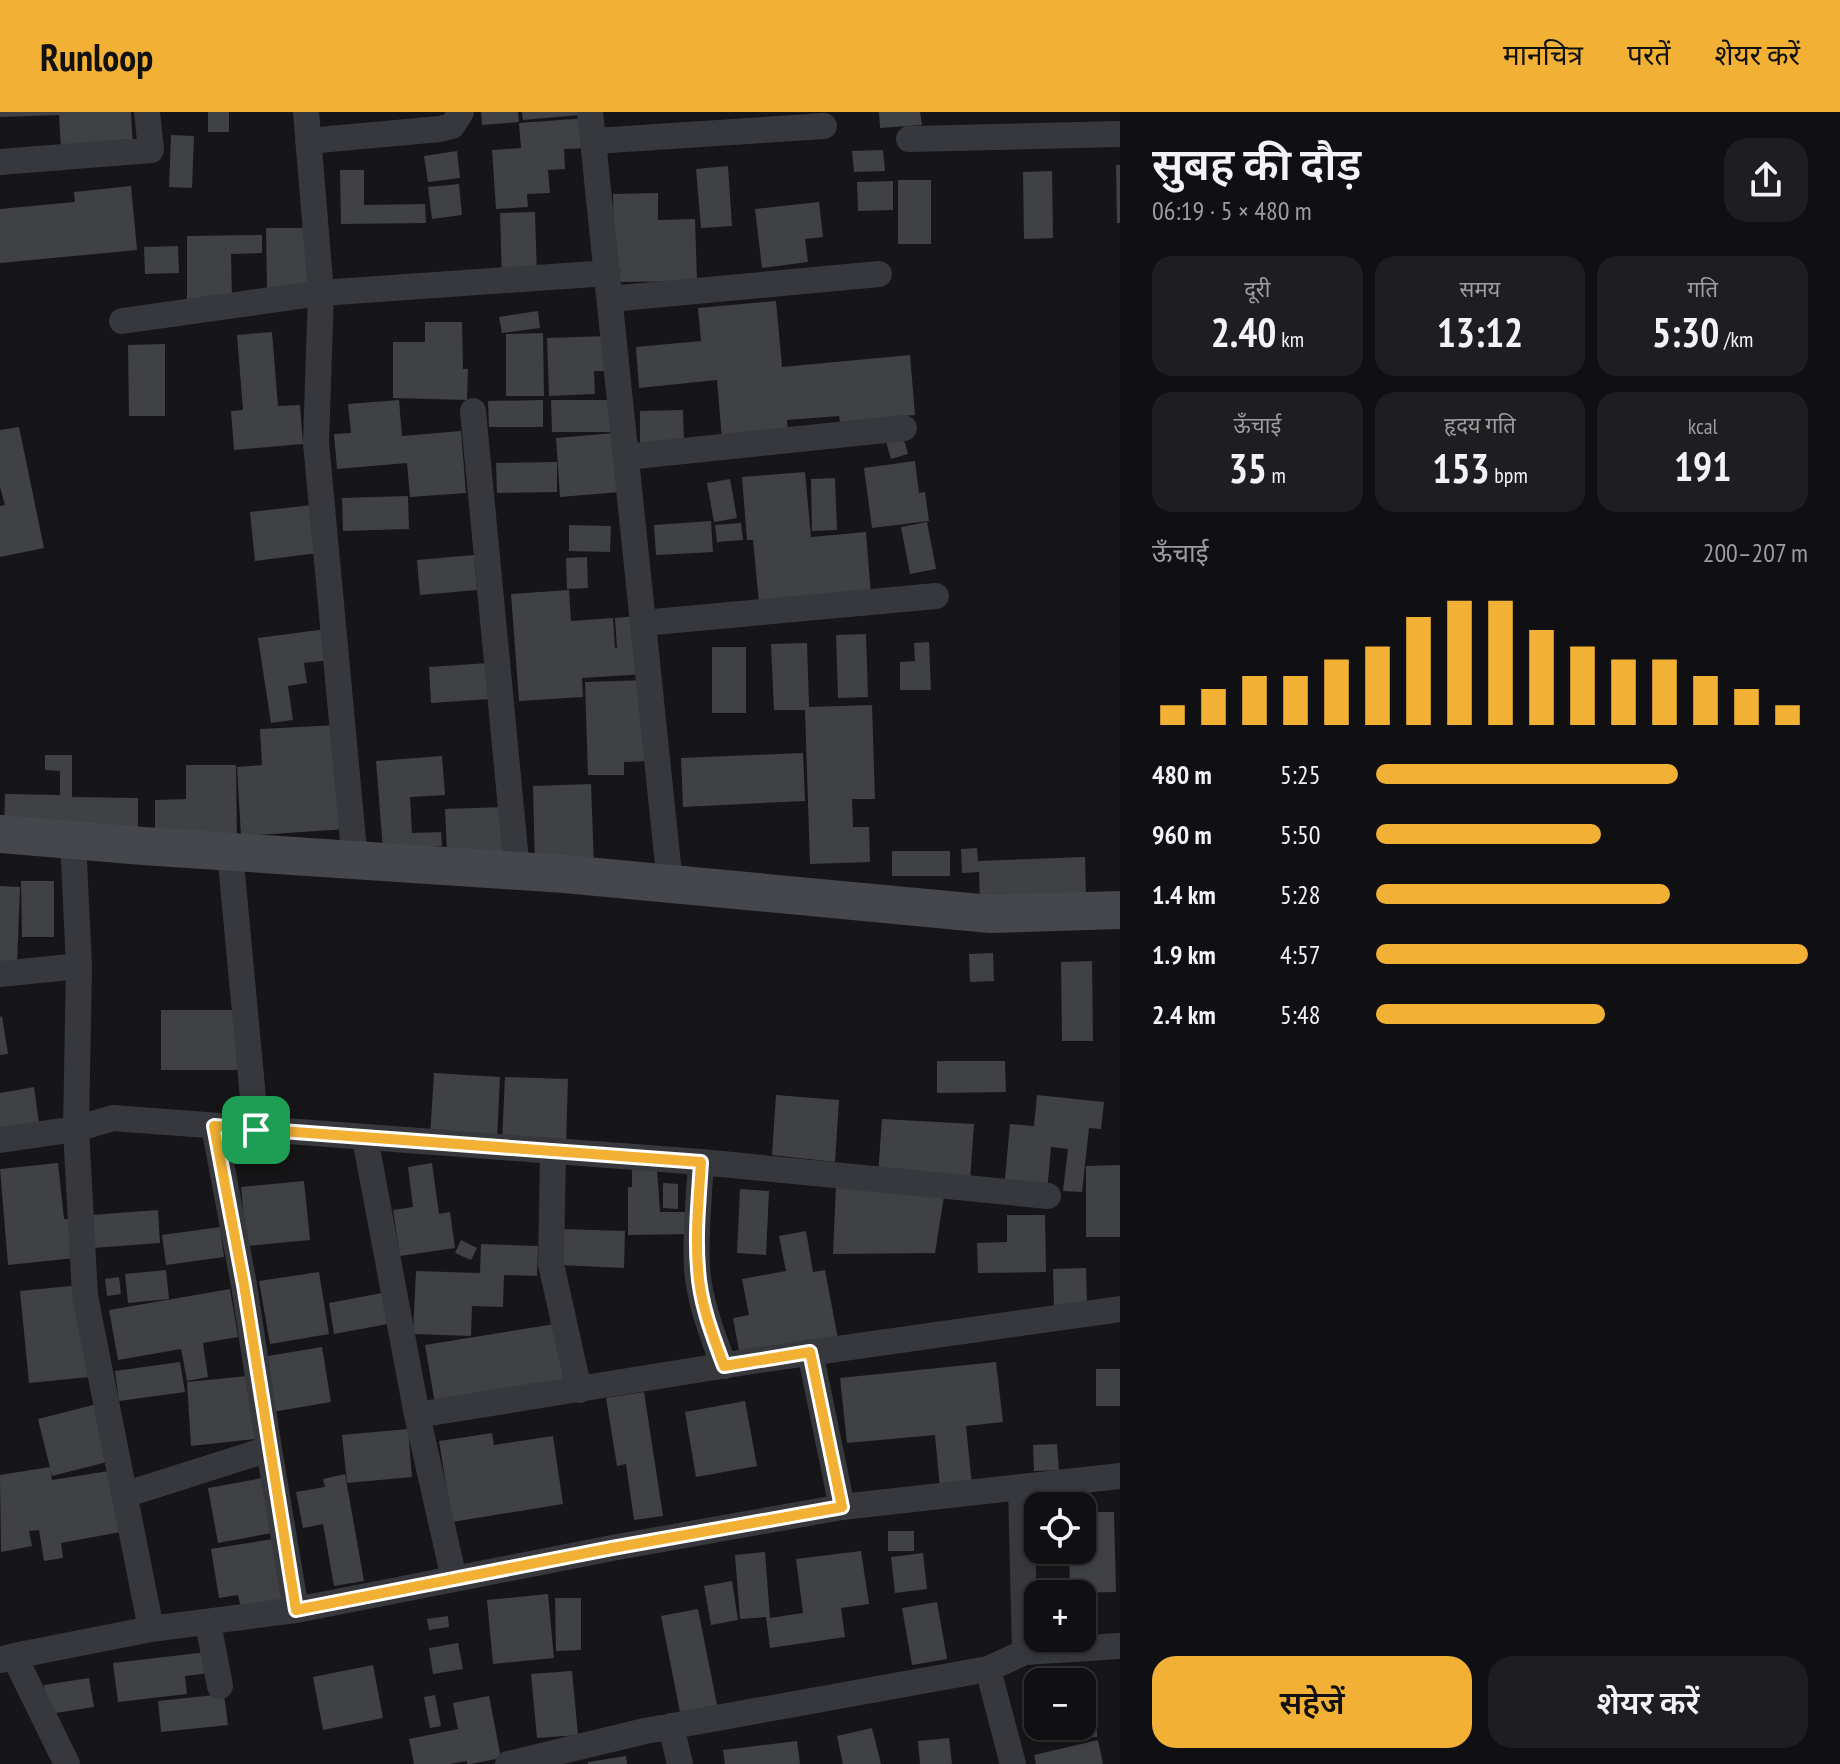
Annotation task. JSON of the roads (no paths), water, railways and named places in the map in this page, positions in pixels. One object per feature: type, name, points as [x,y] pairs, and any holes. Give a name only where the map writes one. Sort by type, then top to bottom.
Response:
[{"type":"street","points":[[0,162],[151,150],[147,112]]},
{"type":"street","points":[[306,112],[321,293],[316,443],[355,861]]},
{"type":"street","points":[[308,141],[440,129],[452,126],[461,112]]},
{"type":"street","points":[[590,112],[670,884]]},
{"type":"street","points":[[594,141],[779,120],[824,126]]},
{"type":"street","points":[[909,139],[1120,134]]},
{"type":"street","points":[[122,321],[321,293],[609,286],[879,274]]},
{"type":"street","points":[[473,411],[517,871]]},
{"type":"street","points":[[626,457],[904,428]]},
{"type":"street","points":[[643,623],[936,596]]},
{"type":"street","points":[[0,834],[517,871],[991,914],[1120,910]]},
{"type":"street","points":[[73,840],[79,966],[76,1129],[85,1296],[151,1629]]},
{"type":"street","points":[[230,852],[256,1130]]},
{"type":"street","points":[[0,974],[79,966]]},
{"type":"street","points":[[0,1140],[76,1129],[113,1118],[701,1162],[1048,1196]]},
{"type":"street","points":[[214,1126],[244,1285],[296,1610]]},
{"type":"street","points":[[365,1138],[417,1415],[454,1579]]},
{"type":"street","points":[[553,1152],[551,1264],[579,1390]]},
{"type":"street","points":[[701,1162],[696,1236],[698,1270],[706,1315],[724,1366]]},
{"type":"street","points":[[417,1415],[810,1352],[1120,1309]]},
{"type":"street","points":[[810,1352],[842,1507]]},
{"type":"street","points":[[124,1495],[269,1449]]},
{"type":"street","points":[[67,1764],[7,1658],[151,1629],[296,1610],[842,1507],[1120,1476]]},
{"type":"street","points":[[1021,1487],[1024,1611]]},
{"type":"street","points":[[208,1623],[220,1686]]},
{"type":"street","points":[[1096,1648],[1120,1646]]},
{"type":"street","points":[[508,1764],[671,1726],[988,1669],[1025,1652]]},
{"type":"street","points":[[988,1669],[1013,1764]]},
{"type":"street","points":[[671,1726],[680,1764]]}]
